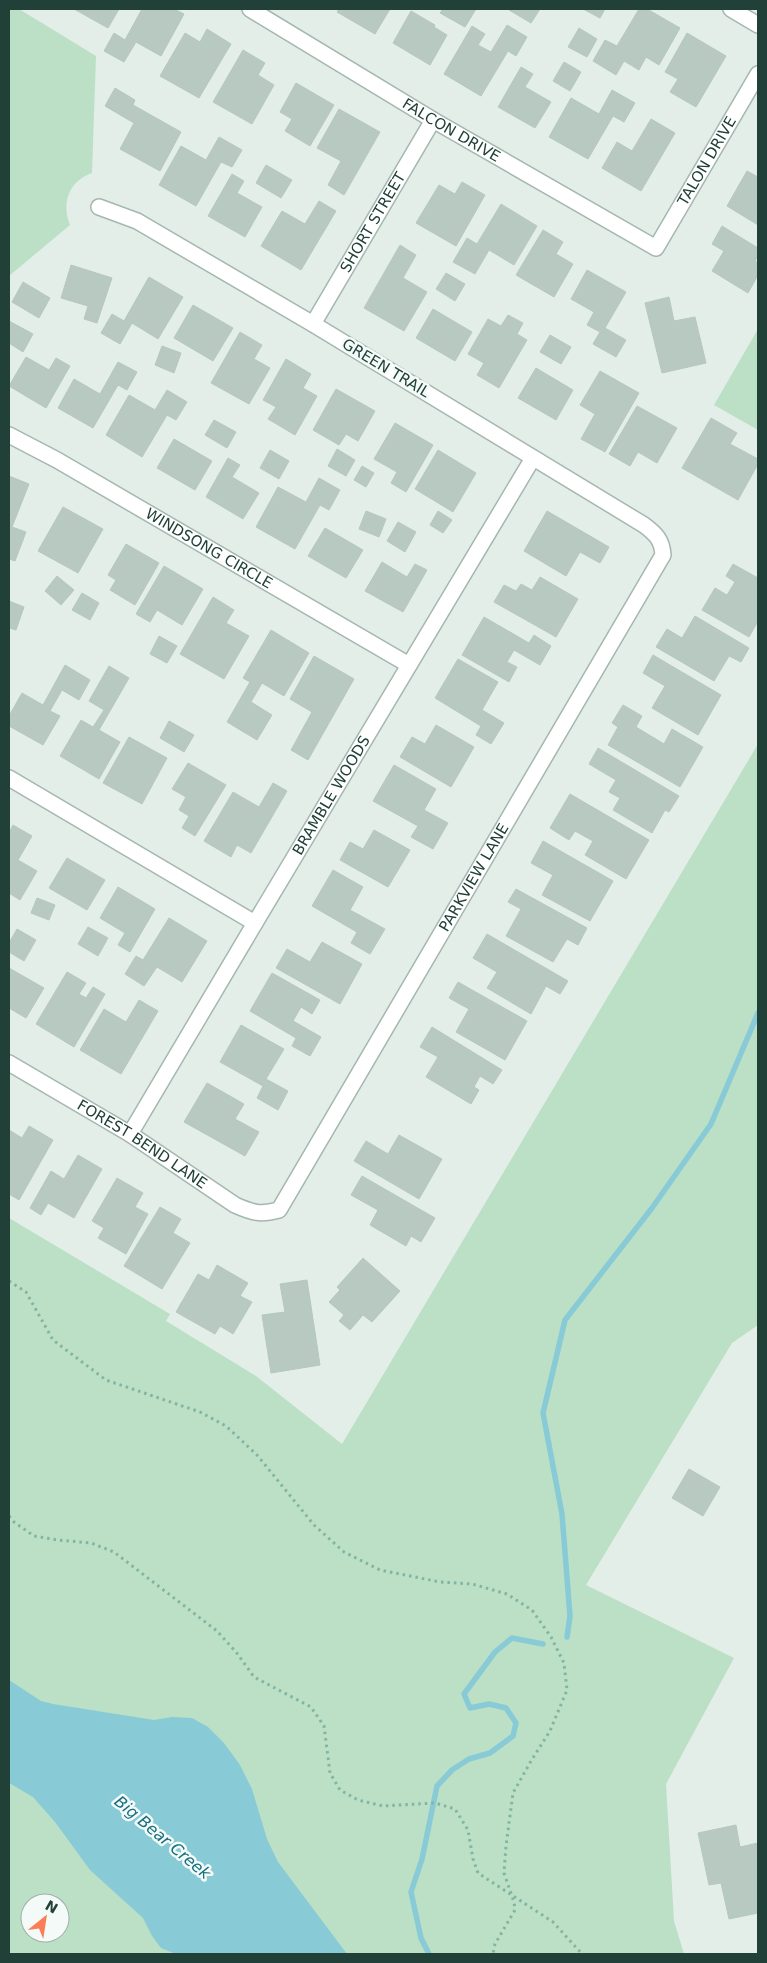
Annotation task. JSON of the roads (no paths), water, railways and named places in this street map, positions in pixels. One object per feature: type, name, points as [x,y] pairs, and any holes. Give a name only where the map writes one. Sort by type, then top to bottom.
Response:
[{"type":"street","name":"FALCON DRIVE","points":[[250,9],[433,120],[656,248]]},
{"type":"street","points":[[731,9],[758,25]]},
{"type":"street","name":"TALON DRIVE","points":[[656,248],[758,74]]},
{"type":"street","name":"SHORT STREET","points":[[313,324],[433,120]]},
{"type":"street","name":"GREEN TRAIL","points":[[99,207],[137,221],[313,324],[644,525],[656,534],[662,544]]},
{"type":"street","name":"WINDSONG CIRCLE","points":[[9,435],[57,460],[408,665]]},
{"type":"street","name":"BRAMBLE WOODS","points":[[130,1134],[533,458]]},
{"type":"street","name":"PARKVIEW LANE","points":[[279,1210],[657,567],[663,555],[662,544]]},
{"type":"street","points":[[9,778],[255,922]]},
{"type":"street","name":"FOREST BEND LANE","points":[[9,1063],[130,1134],[235,1205],[263,1214],[279,1210]]},
{"type":"water","name":"Big Bear Creek","points":[[9,1680],[41,1701],[53,1704],[154,1720],[172,1717],[192,1718],[208,1727],[224,1743],[240,1765],[252,1789],[267,1839],[278,1862],[347,1954],[176,1954],[161,1948],[152,1936],[143,1918],[90,1870],[55,1822],[33,1797],[9,1783]]},
{"type":"waterway","points":[[567,1637],[570,1616],[562,1514],[543,1413],[565,1320],[652,1208],[711,1124],[758,1013]]},
{"type":"waterway","points":[[429,1954],[421,1938],[411,1892],[422,1859],[437,1786],[452,1770],[469,1759],[490,1753],[513,1736],[516,1723],[506,1708],[489,1704],[470,1708],[464,1694],[495,1652],[512,1638],[543,1644]]}]
